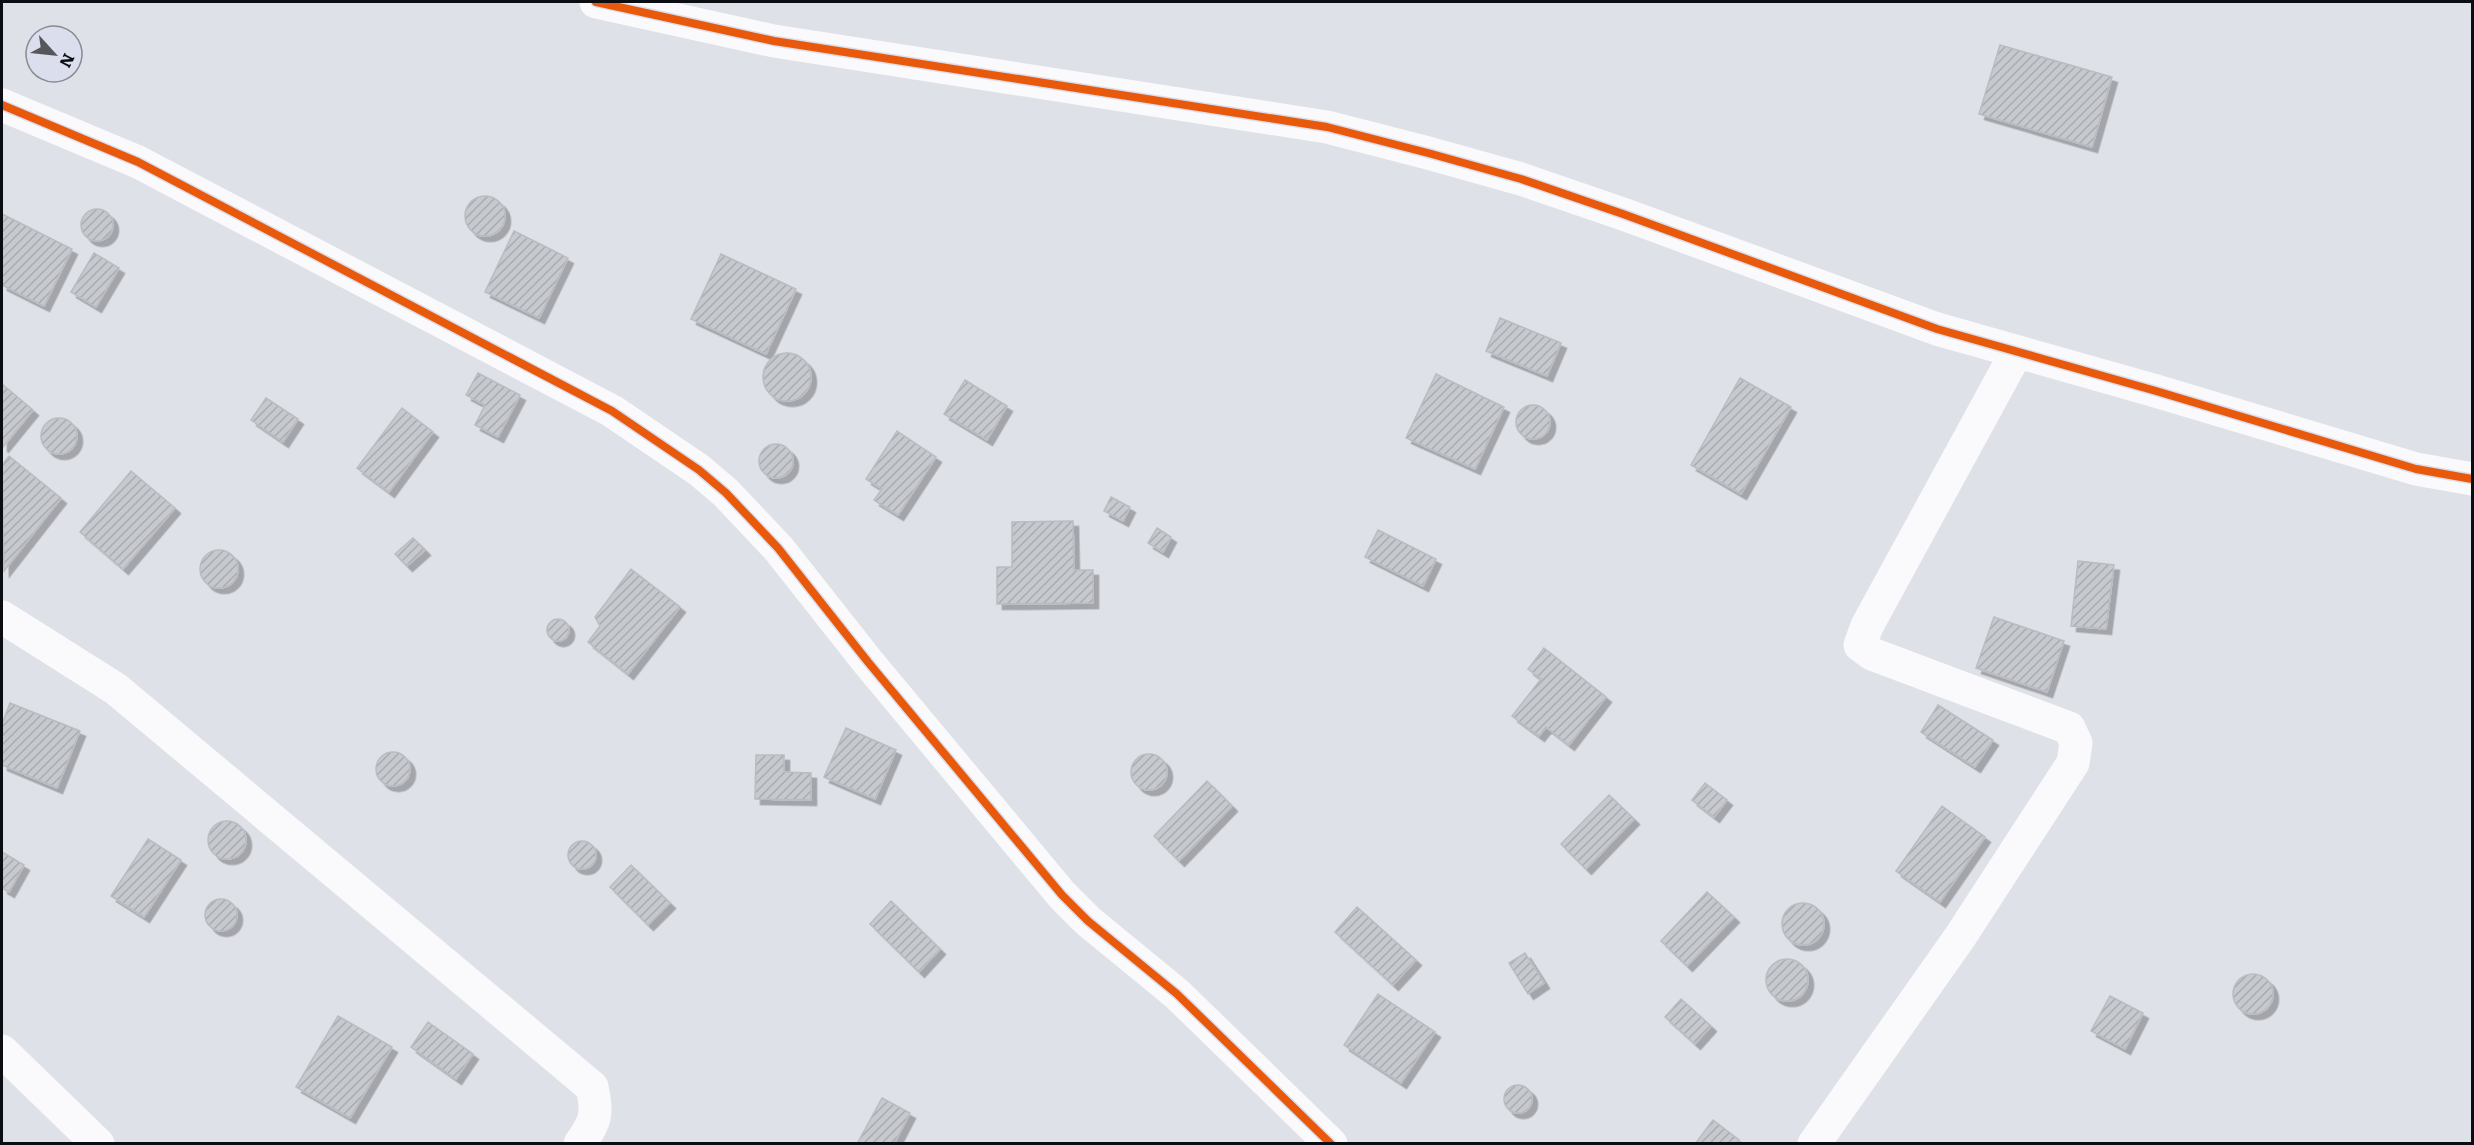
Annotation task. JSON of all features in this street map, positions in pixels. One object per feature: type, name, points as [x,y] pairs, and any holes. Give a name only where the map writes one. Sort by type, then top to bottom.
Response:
[{"type":"street","points":[[596,2],[774,41],[1327,127],[1521,179],[1623,214],[1843,297],[2016,352],[2156,391],[2416,469],[2472,480]]},
{"type":"street","points":[[2,105],[148,167],[612,411],[699,470],[726,493],[778,548],[921,727],[1062,895],[1088,921],[1177,994],[1332,1143]]},
{"type":"street","points":[[1814,1143],[1960,937],[2073,763],[2076,743],[2069,728],[1872,654],[1860,645],[1867,626],[2016,352]]},
{"type":"street","points":[[2,617],[116,689],[592,1087],[596,1105],[595,1124],[580,1143]]},
{"type":"street","points":[[2,1051],[98,1143]]},
{"type":"building","points":[[2000,45],[2112,77],[2092,147],[1979,114]]},
{"type":"building","points":[[485,196],[499,202],[505,216],[499,230],[485,236],[471,230],[465,216],[471,202]]},
{"type":"building","points":[[97,209],[109,213],[113,225],[109,237],[97,241],[85,237],[81,225],[85,213]]},
{"type":"building","points":[[2,214],[72,249],[44,306],[2,285]]},
{"type":"building","points":[[514,231],[568,258],[539,318],[485,292]]},
{"type":"building","points":[[94,253],[119,268],[96,307],[71,292]]},
{"type":"building","points":[[721,254],[796,289],[766,354],[691,319]]},
{"type":"building","points":[[1500,318],[1561,343],[1547,376],[1486,351]]},
{"type":"building","points":[[787,353],[804,360],[811,377],[804,394],[787,401],[770,394],[763,377],[770,360]]},
{"type":"building","points":[[478,373],[520,395],[498,437],[475,425],[485,405],[466,395]]},
{"type":"building","points":[[1436,374],[1504,407],[1475,469],[1406,438]]},
{"type":"building","points":[[1740,378],[1791,407],[1741,494],[1691,465]]},
{"type":"building","points":[[965,380],[1007,406],[987,440],[944,414]]},
{"type":"building","points":[[2,384],[33,410],[3,447],[2,446]]},
{"type":"building","points":[[266,398],[298,419],[283,442],[251,420]]},
{"type":"building","points":[[1533,405],[1545,410],[1550,422],[1545,434],[1533,439],[1521,434],[1516,422],[1521,410]]},
{"type":"building","points":[[402,408],[433,432],[389,492],[357,468]]},
{"type":"building","points":[[59,418],[72,423],[77,436],[72,449],[59,454],[46,449],[41,436],[46,423]]},
{"type":"building","points":[[897,431],[936,457],[898,515],[874,500],[882,489],[866,479]]},
{"type":"building","points":[[776,444],[788,449],[793,461],[788,473],[776,478],[764,473],[759,461],[764,449]]},
{"type":"building","points":[[9,456],[61,498],[4,571],[2,465]]},
{"type":"building","points":[[131,471],[175,508],[123,569],[80,532]]},
{"type":"building","points":[[1111,497],[1130,507],[1123,521],[1104,511]]},
{"type":"building","points":[[1073,521],[1074,570],[1093,570],[1093,603],[997,604],[997,567],[1012,567],[1012,522]]},
{"type":"building","points":[[1157,528],[1171,537],[1163,552],[1148,543]]},
{"type":"building","points":[[1378,530],[1436,559],[1423,586],[1365,557]]},
{"type":"building","points":[[413,538],[425,550],[407,566],[395,554]]},
{"type":"building","points":[[219,550],[233,555],[238,569],[233,583],[219,588],[205,583],[200,569],[205,555]]},
{"type":"building","points":[[2078,561],[2114,565],[2106,629],[2071,626]]},
{"type":"building","points":[[631,569],[680,607],[628,674],[588,642],[600,626],[595,617]]},
{"type":"building","points":[[1994,617],[2064,641],[2047,692],[1976,668]]},
{"type":"building","points":[[558,619],[566,622],[569,630],[566,638],[558,641],[550,638],[547,630],[550,622]]},
{"type":"building","points":[[1544,648],[1606,697],[1569,745],[1546,727],[1539,736],[1512,716],[1541,679],[1528,669]]},
{"type":"building","points":[[10,703],[80,731],[57,788],[2,765],[2,724]]},
{"type":"building","points":[[1938,705],[1993,740],[1975,767],[1921,732]]},
{"type":"building","points":[[846,728],[896,750],[875,799],[824,777]]},
{"type":"building","points":[[393,752],[405,757],[410,769],[405,781],[393,786],[381,781],[376,769],[381,757]]},
{"type":"building","points":[[1149,754],[1162,759],[1167,772],[1162,785],[1149,790],[1136,785],[1131,772],[1136,759]]},
{"type":"building","points":[[756,755],[784,755],[784,772],[811,773],[811,800],[755,799]]},
{"type":"building","points":[[1207,781],[1232,806],[1179,861],[1154,836]]},
{"type":"building","points":[[1705,783],[1727,800],[1714,817],[1692,800]]},
{"type":"building","points":[[1609,795],[1634,819],[1586,869],[1561,844]]},
{"type":"building","points":[[1942,806],[1985,837],[1940,902],[1896,871]]},
{"type":"building","points":[[227,821],[234,822],[240,827],[245,833],[245,847],[240,853],[234,858],[227,859],[220,858],[214,853],[209,847],[208,840],[209,833],[214,827],[220,822]]},
{"type":"building","points":[[148,839],[181,860],[144,917],[111,896]]},
{"type":"building","points":[[582,841],[592,845],[596,855],[592,865],[582,869],[572,865],[568,855],[572,845]]},
{"type":"building","points":[[2,852],[24,865],[9,892],[2,888]]},
{"type":"building","points":[[631,865],[670,903],[648,925],[610,887]]},
{"type":"building","points":[[1707,892],[1734,917],[1687,966],[1661,941]]},
{"type":"building","points":[[221,899],[232,904],[237,915],[232,926],[221,931],[210,926],[205,915],[210,904]]},
{"type":"building","points":[[891,901],[940,949],[919,972],[870,924]]},
{"type":"building","points":[[1803,903],[1811,904],[1818,909],[1823,916],[1823,932],[1818,939],[1811,944],[1803,945],[1795,944],[1788,939],[1783,932],[1782,924],[1783,916],[1788,909],[1795,904]]},
{"type":"building","points":[[1357,907],[1416,960],[1393,985],[1335,932]]},
{"type":"building","points":[[1525,953],[1544,983],[1528,994],[1509,963]]},
{"type":"building","points":[[1787,959],[1795,960],[1802,965],[1807,972],[1807,988],[1802,995],[1795,1000],[1787,1001],[1779,1000],[1772,995],[1767,988],[1766,980],[1767,972],[1772,965],[1779,960]]},
{"type":"building","points":[[2253,974],[2267,980],[2273,994],[2267,1008],[2253,1014],[2239,1008],[2233,994],[2239,980]]},
{"type":"building","points":[[1378,994],[1435,1032],[1401,1083],[1344,1045]]},
{"type":"building","points":[[2110,996],[2143,1013],[2125,1049],[2091,1031]]},
{"type":"building","points":[[1681,999],[1711,1026],[1695,1044],[1665,1017]]},
{"type":"building","points":[[338,1016],[392,1047],[350,1118],[296,1087]]},
{"type":"building","points":[[428,1022],[473,1054],[456,1079],[411,1047]]},
{"type":"building","points":[[1518,1085],[1528,1089],[1532,1099],[1528,1109],[1518,1113],[1508,1109],[1504,1099],[1508,1089]]},
{"type":"building","points":[[882,1098],[910,1113],[894,1144],[857,1144]]},
{"type":"building","points":[[1713,1120],[1739,1140],[1736,1144],[1695,1144]]},
{"type":"cycle path","points":[[596,2],[774,41],[1327,127],[1521,179],[1937,329],[2156,391],[2416,469],[2472,479]]},
{"type":"cycle path","points":[[2,105],[138,162],[612,411],[699,470],[726,493],[778,548],[868,662],[1062,895],[1088,921],[1177,994],[1331,1144]]}]
